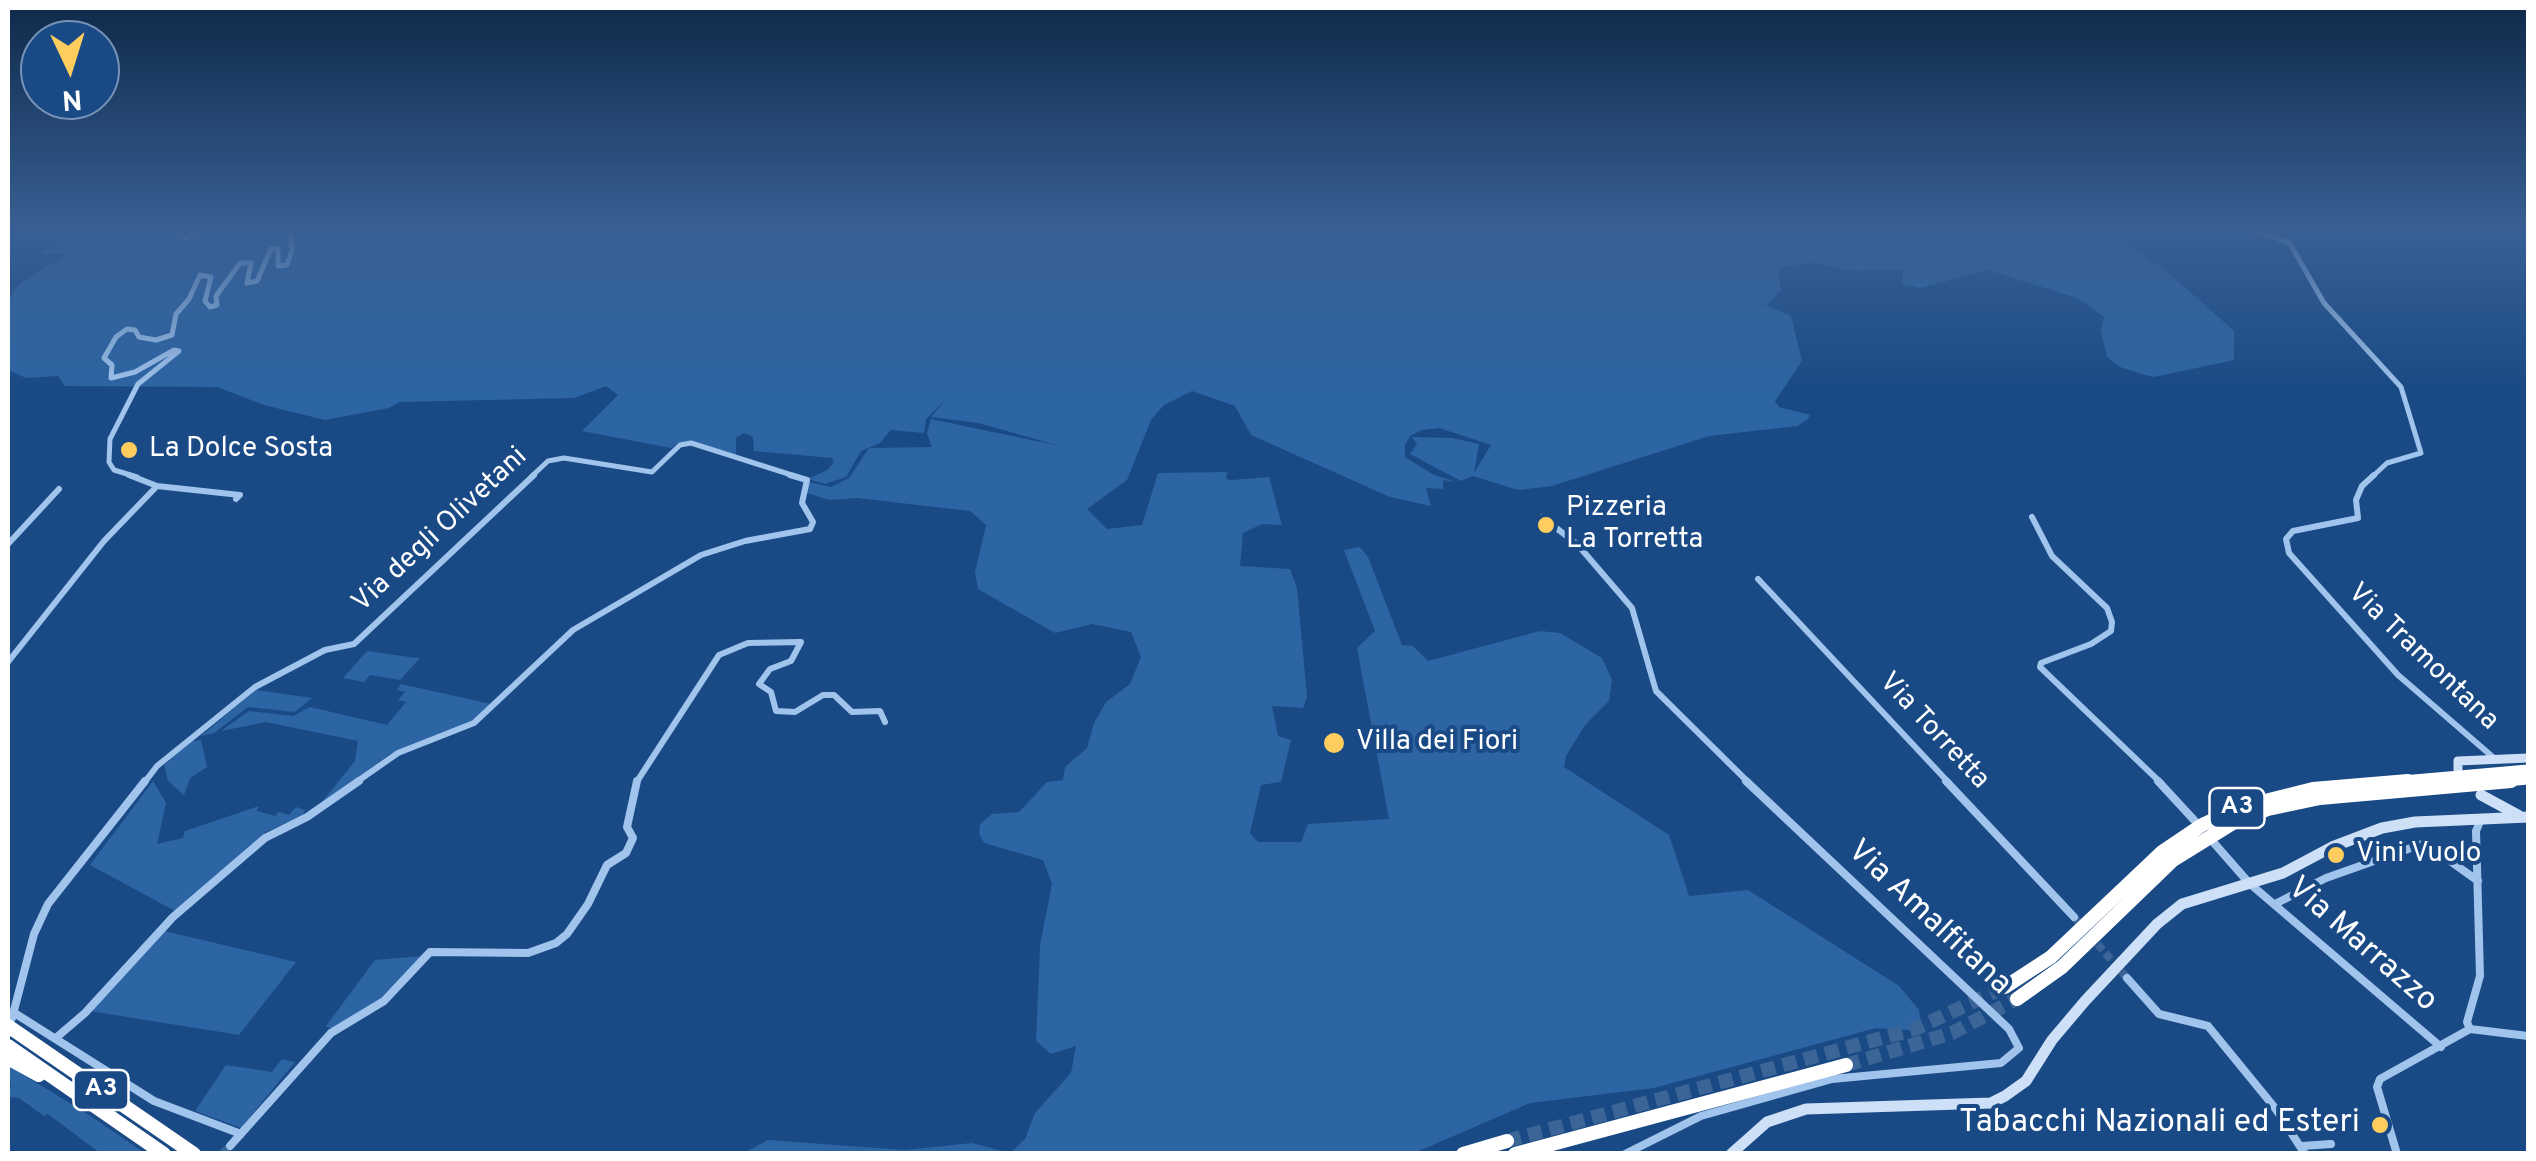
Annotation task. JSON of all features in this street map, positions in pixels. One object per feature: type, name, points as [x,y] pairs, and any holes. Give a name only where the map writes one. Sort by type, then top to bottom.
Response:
[{"type":"highway","name":"A3","points":[[2005,988],[2058,950],[2162,852],[2202,825],[2241,806],[2313,789],[2528,770]]},
{"type":"highway","name":"A3","points":[[2017,999],[2062,966],[2173,860],[2236,821],[2320,798],[2528,779]]},
{"type":"highway","name":"A3","points":[[12,1019],[194,1154]]},
{"type":"highway","name":"A3","points":[[8,1046],[164,1154]]},
{"type":"highway","points":[[8,1058],[71,1089]]},
{"type":"highway","points":[[1463,1154],[1511,1147],[1846,1065]]},
{"type":"street","points":[[196,283],[176,314],[172,335],[156,340],[139,337],[135,330],[128,329],[116,337],[104,358],[112,365],[111,378],[120,378],[174,350],[179,352],[138,384],[110,439],[109,462],[114,470],[157,486],[240,494],[236,499]]},
{"type":"street","points":[[209,283],[205,301],[210,307],[217,305],[216,296],[225,283]]},
{"type":"street","name":"Via Tramontana","points":[[2312,283],[2324,304],[2401,387],[2421,453],[2387,463],[2362,486],[2356,500],[2358,518],[2293,531],[2286,538],[2289,553],[2398,675],[2495,759]]},
{"type":"street","name":"Via degli Olivetani","points":[[12,1019],[34,934],[48,904],[157,766],[255,687],[325,650],[354,644],[554,459],[652,472],[680,445],[691,444],[807,480],[802,503],[813,522],[810,528],[796,534],[745,541],[701,555],[573,630],[474,723],[398,753],[308,818],[265,838],[173,917],[85,1013],[57,1037]]},
{"type":"street","points":[[8,662],[10,653],[104,541],[157,486]]},
{"type":"street","points":[[8,544],[59,489]]},
{"type":"street","points":[[2032,516],[2052,556],[2107,608],[2112,622],[2110,631],[2091,644],[2040,667],[2194,820]]},
{"type":"street","name":"Via Amalfitana","points":[[1542,517],[1576,544],[1632,608],[1656,691],[1790,825],[2009,1029],[2019,1048],[2001,1063],[1832,1079],[1701,1116],[1625,1154]]},
{"type":"street","name":"Via Torretta","points":[[1758,579],[2074,917]]},
{"type":"street","points":[[230,1146],[330,1033],[384,1001],[430,952],[528,954],[556,943],[566,934],[588,904],[607,865],[626,853],[633,838],[628,826],[637,780],[719,655],[748,643],[801,642],[791,661],[770,670],[759,684],[771,692],[776,711],[795,712],[834,694],[852,712],[880,711],[886,722]]},
{"type":"street","points":[[2458,770],[2458,761],[2528,758]]},
{"type":"street","points":[[2477,792],[2502,818]]},
{"type":"street","points":[[2477,792],[2527,817]]},
{"type":"street","points":[[1732,1154],[1768,1122],[1806,1110],[1991,1103],[2005,1096],[2026,1081],[2052,1040],[2157,924],[2182,904],[2283,872],[2382,828],[2527,817]]},
{"type":"street","points":[[2470,1029],[2467,1022],[2480,976],[2476,831],[2481,818]]},
{"type":"street","points":[[2274,904],[2326,878],[2425,842],[2478,881]]},
{"type":"street","name":"Via Marrazzo","points":[[2214,843],[2250,883],[2441,1047]]},
{"type":"street","points":[[2127,978],[2159,1014],[2208,1026],[2275,1108],[2303,1150],[2331,1144]]},
{"type":"street","points":[[12,1019],[57,1037],[154,1101],[241,1134]]},
{"type":"street","points":[[2397,1154],[2377,1087],[2380,1079],[2470,1029],[2528,1036]]},
{"type":"shaded area","points":[[20,283],[1780,283],[1781,290],[1766,306],[1791,316],[1802,361],[1775,401],[1779,407],[1810,415],[1797,426],[1709,436],[1552,486],[1518,490],[1473,476],[1461,481],[1410,454],[1417,444],[1412,437],[1452,438],[1479,444],[1474,473],[1491,445],[1439,428],[1422,430],[1410,436],[1405,457],[1434,475],[1456,482],[1443,480],[1443,489],[1426,488],[1431,506],[1390,497],[1251,435],[1235,406],[1192,391],[1164,405],[1151,420],[1127,480],[1087,509],[1107,529],[1142,525],[1158,473],[1227,472],[1226,479],[1232,480],[1269,477],[1282,525],[1262,524],[1243,533],[1240,566],[1290,569],[1297,588],[1307,697],[1303,708],[1272,706],[1278,736],[1291,740],[1281,782],[1261,785],[1250,833],[1258,842],[1301,842],[1308,824],[1389,819],[1357,648],[1375,631],[1344,550],[1360,547],[1368,557],[1402,645],[1413,646],[1428,661],[1540,631],[1560,633],[1602,658],[1612,680],[1609,701],[1585,725],[1566,756],[1564,767],[1669,835],[1689,896],[1748,890],[1899,986],[1919,1010],[1922,1031],[1876,1028],[1654,1088],[1530,1103],[1412,1154],[744,1153],[768,1140],[905,1150],[972,1143],[1010,1153],[1025,1139],[1035,1113],[1071,1073],[1076,1046],[1051,1054],[1036,1041],[1040,945],[1052,884],[1043,860],[984,843],[979,834],[980,824],[992,814],[1019,812],[1047,782],[1063,780],[1065,767],[1087,748],[1094,723],[1106,702],[1130,684],[1141,657],[1131,632],[1092,624],[1055,633],[978,589],[975,572],[986,525],[970,511],[857,498],[829,500],[804,492],[808,482],[831,487],[849,478],[869,448],[932,447],[927,433],[931,419],[1060,446],[978,423],[931,417],[945,400],[926,419],[924,433],[891,430],[880,443],[861,451],[846,477],[825,484],[808,479],[827,470],[834,462],[832,458],[754,451],[753,437],[744,433],[736,438],[736,456],[693,441],[671,448],[582,431],[618,395],[606,386],[574,398],[400,402],[389,408],[325,420],[264,405],[217,387],[65,386],[58,376],[26,378],[8,370],[8,299]]},
{"type":"shaded area","points":[[1903,283],[1938,283],[1920,288]]},
{"type":"shaded area","points":[[2030,283],[2180,283],[2234,331],[2234,360],[2154,377],[2120,367],[2107,357],[2101,331],[2104,317],[2077,298]]},
{"type":"shaded area","points":[[367,651],[420,658],[400,680],[370,675],[364,682],[343,678]]},
{"type":"shaded area","points":[[401,684],[491,704],[472,721],[390,754],[317,808],[355,761],[358,741],[266,722],[221,731],[249,711],[293,716],[310,707],[387,725],[406,702],[398,700],[405,692],[397,690]]},
{"type":"shaded area","points":[[256,690],[312,698],[295,712],[248,707],[214,733],[201,736]]},
{"type":"shaded area","points":[[201,740],[207,767],[190,778],[184,795],[168,781],[164,765],[192,741]]},
{"type":"shaded area","points":[[153,781],[166,803],[157,844],[183,838],[185,831],[259,806],[257,811],[275,816],[279,812],[289,815],[296,807],[305,810],[303,815],[266,832],[175,911],[90,865]]},
{"type":"shaded area","points":[[164,931],[296,962],[239,1035],[90,1011]]},
{"type":"shaded area","points":[[423,956],[382,999],[332,1029],[326,1026],[375,960]]},
{"type":"shaded area","points":[[282,1059],[295,1062],[241,1128],[195,1111],[226,1065],[272,1072]]},
{"type":"shaded area","points":[[8,1065],[145,1153],[100,1153],[48,1114],[44,1116],[19,1098],[8,1097]]},
{"type":"tunnel","points":[[2074,917],[2127,978]]},
{"type":"tunnel","points":[[1507,1141],[1915,1029],[2005,987]]},
{"type":"tunnel","points":[[1846,1065],[1952,1033],[2017,999]]},
{"type":"tunnel","points":[[222,1154],[230,1146]]},
{"type":"place","name":"La Dolce Sosta","points":[[129,450]]},
{"type":"place","name":"Pizzeria La Torretta","points":[[1546,525]]},
{"type":"place","name":"Villa dei Fiori","points":[[1334,743]]},
{"type":"place","name":"Vini Vuolo","points":[[2336,855]]},
{"type":"place","name":"Tabacchi Nazionali ed Esteri","points":[[2380,1125]]}]
